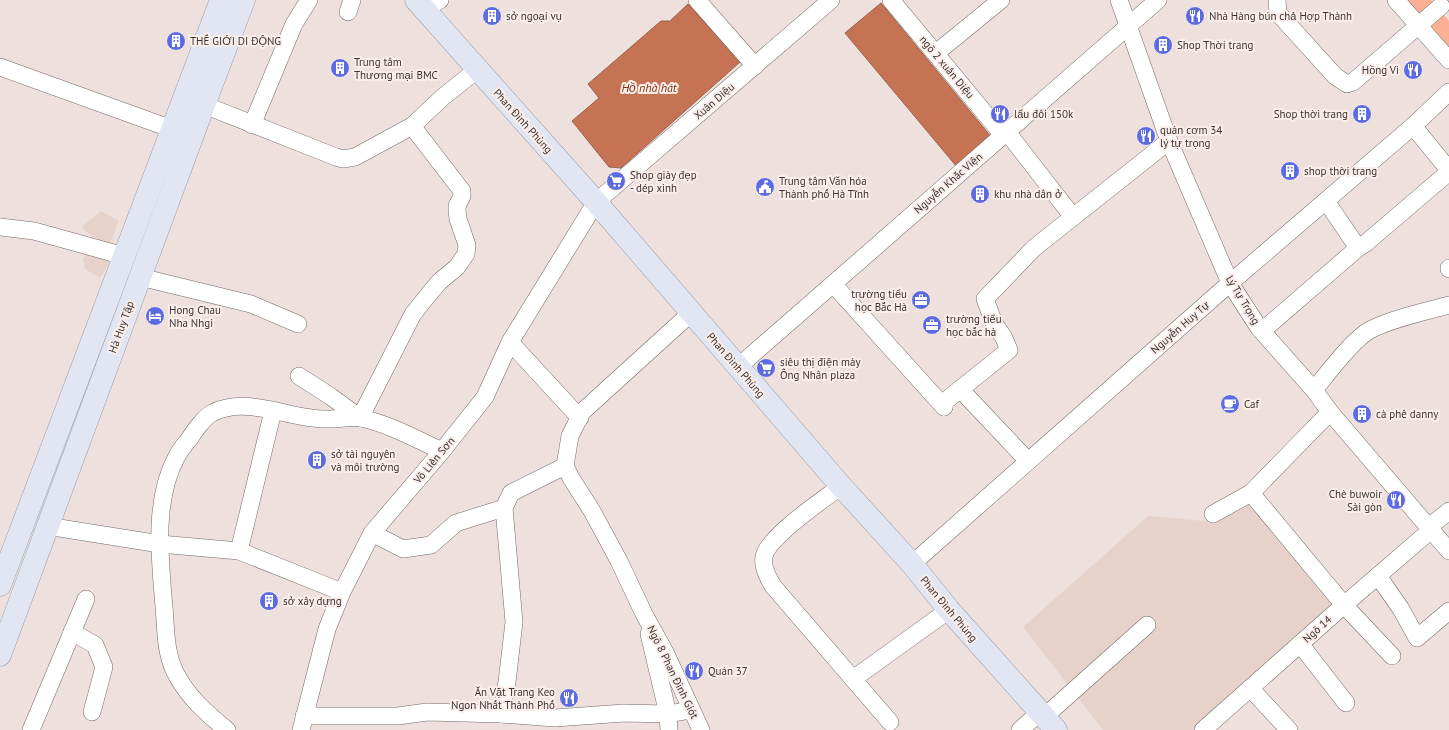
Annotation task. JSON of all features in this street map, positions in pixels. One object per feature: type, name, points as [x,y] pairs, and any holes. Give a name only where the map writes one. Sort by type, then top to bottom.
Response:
[{"type":"main road","name":"Hà Huy Tập","points":[[0,585],[221,0]]},
{"type":"main road","name":"Hà Huy Tập","points":[[0,655],[244,0]]},
{"type":"main road","name":"Phan Đình Phùng","points":[[427,3],[478,69],[596,202],[841,486],[912,564],[949,610],[1046,720]]},
{"type":"street","points":[[252,125],[294,24],[308,0]]},
{"type":"street","name":"Xuân Diệu","points":[[596,202],[831,0]]},
{"type":"street","name":"ngõ 2 xuân Diệu","points":[[891,0],[1005,133],[1073,217]]},
{"type":"street","points":[[936,53],[1001,0]]},
{"type":"street","name":"Lý Tự Trọng","points":[[1119,0],[1169,141],[1230,283],[1262,331],[1314,390],[1330,412],[1449,551]]},
{"type":"street","name":"Nguyễn Khắc Viện","points":[[738,367],[1158,0]]},
{"type":"street","points":[[1277,0],[1278,13],[1335,76],[1347,84],[1353,82],[1442,7]]},
{"type":"street","points":[[1396,0],[1449,60]]},
{"type":"street","points":[[700,1],[755,66]]},
{"type":"street","points":[[0,67],[172,129]]},
{"type":"street","points":[[204,105],[336,157],[349,158],[360,154],[412,126],[443,97],[478,69]]},
{"type":"street","name":"Nguyễn Huy Tự","points":[[912,564],[1230,283],[1413,126],[1449,92]]},
{"type":"street","points":[[360,418],[413,314],[439,282],[457,267],[468,249],[458,219],[457,210],[457,206],[462,196],[462,191],[412,126]]},
{"type":"street","points":[[1262,331],[1449,171],[1413,126]]},
{"type":"street","points":[[833,284],[944,407],[943,403],[1009,350],[1004,338],[994,323],[986,299],[1034,248],[1169,141]]},
{"type":"street","points":[[1326,201],[1358,248]]},
{"type":"street","name":"Võ Liên Sơn","points":[[302,723],[327,629],[342,592],[372,533],[442,451],[485,397],[510,342],[596,202]]},
{"type":"street","points":[[0,227],[34,231],[124,256]]},
{"type":"street","points":[[140,277],[251,304],[298,324]]},
{"type":"street","points":[[1314,390],[1358,339],[1370,330],[1394,321],[1449,305]]},
{"type":"street","points":[[668,722],[644,614],[592,511],[565,466],[570,436],[582,412],[691,312]]},
{"type":"street","points":[[510,342],[580,418]]},
{"type":"street","points":[[298,376],[330,396],[360,418]]},
{"type":"street","points":[[960,389],[1028,460]]},
{"type":"street","points":[[227,730],[202,710],[186,690],[174,671],[167,648],[160,544],[161,516],[166,482],[176,457],[194,432],[211,414],[227,408],[245,406],[324,419],[360,418],[387,426],[442,451]]},
{"type":"street","points":[[239,552],[273,411]]},
{"type":"street","points":[[1213,514],[1251,493],[1330,412]]},
{"type":"street","points":[[501,714],[507,682],[514,622],[504,508],[511,493],[565,466]]},
{"type":"street","points":[[841,486],[774,539],[766,550],[763,561],[765,570],[773,586],[890,722]]},
{"type":"street","points":[[1251,493],[1344,605],[1392,656]]},
{"type":"street","points":[[372,533],[403,549],[431,545],[456,523],[504,508]]},
{"type":"street","name":"Ngõ 14","points":[[1203,730],[1378,576],[1449,511]]},
{"type":"street","points":[[48,526],[160,544],[239,552],[342,592]]},
{"type":"street","points":[[1378,576],[1417,638],[1449,610]]},
{"type":"street","points":[[31,730],[86,598]]},
{"type":"street","points":[[853,679],[949,610]]},
{"type":"street","name":"Ngõ 8 Phan Đình Giót","points":[[644,614],[665,652],[700,730]]},
{"type":"street","points":[[1020,730],[1046,720],[1147,625]]},
{"type":"street","points":[[72,632],[95,645],[104,666],[92,712]]},
{"type":"street","points":[[1300,644],[1346,703]]},
{"type":"street","points":[[1250,688],[1289,730]]},
{"type":"street","points":[[302,723],[398,716],[427,712],[501,714],[555,724],[624,713],[668,722],[691,710]]},
{"type":"shaded area","points":[[1405,0],[1431,0],[1449,21],[1449,52]]},
{"type":"shaded area","points":[[101,211],[119,221],[109,246],[91,236],[82,227]]},
{"type":"shaded area","points":[[103,250],[109,263],[100,278],[85,269],[83,259],[86,254]]},
{"type":"shaded area","points":[[1251,504],[1337,605],[1192,730],[1103,730],[1023,627],[1148,516],[1216,522]]},
{"type":"water","points":[[881,3],[992,138],[957,167],[845,33]]},
{"type":"water","name":"Hồ nhà hát","points":[[688,4],[740,62],[621,168],[609,167],[572,121],[599,98],[588,84],[661,21],[670,21]]},
{"type":"place","name":"sở ngoại vụ","points":[[492,16]]},
{"type":"place","name":"Nhà Hàng bún chả Hợp Thành","points":[[1195,16]]},
{"type":"place","name":"THẾ GIỚI DI ĐỘNG","points":[[176,41]]},
{"type":"place","name":"Shop Thời trang","points":[[1163,45]]},
{"type":"place","name":"Trung tâm Thương mại BMC","points":[[340,68]]},
{"type":"place","name":"Hồng Vi","points":[[1413,70]]},
{"type":"place","name":"lẩu đôi 150k","points":[[1000,114]]},
{"type":"place","name":"Shop thời trang","points":[[1362,114]]},
{"type":"place","name":"quán cơm 34 lý tự trọng","points":[[1146,136]]},
{"type":"place","name":"shop thời trang","points":[[1290,171]]},
{"type":"place","name":"Shop giày đẹp - dép xinh","points":[[616,181]]},
{"type":"place","name":"Trung tâm Văn hóa Thành phố Hà Tĩnh","points":[[765,187]]},
{"type":"place","name":"khu nhà dân ở","points":[[980,194]]},
{"type":"place","name":"trường tiểu học Bắc Hà","points":[[921,300]]},
{"type":"place","name":"Hong Chau Nha Nhgi","points":[[155,316]]},
{"type":"place","name":"trường tiểu học bắc hà","points":[[932,325]]},
{"type":"place","name":"siêu thị điện máy Ông Nhân plaza","points":[[766,368]]},
{"type":"place","name":"Caf","points":[[1230,404]]},
{"type":"place","name":"cà phê danny","points":[[1362,414]]},
{"type":"place","name":"sở tài nguyên và môi trường","points":[[317,460]]},
{"type":"place","name":"Chè buwoir Sài gòn","points":[[1396,500]]},
{"type":"place","name":"sở xây dựng","points":[[269,601]]},
{"type":"place","name":"Quán 37","points":[[694,671]]},
{"type":"place","name":"Ăn Vặt Trang Keo Ngon Nhất Thành Phố","points":[[569,698]]}]
